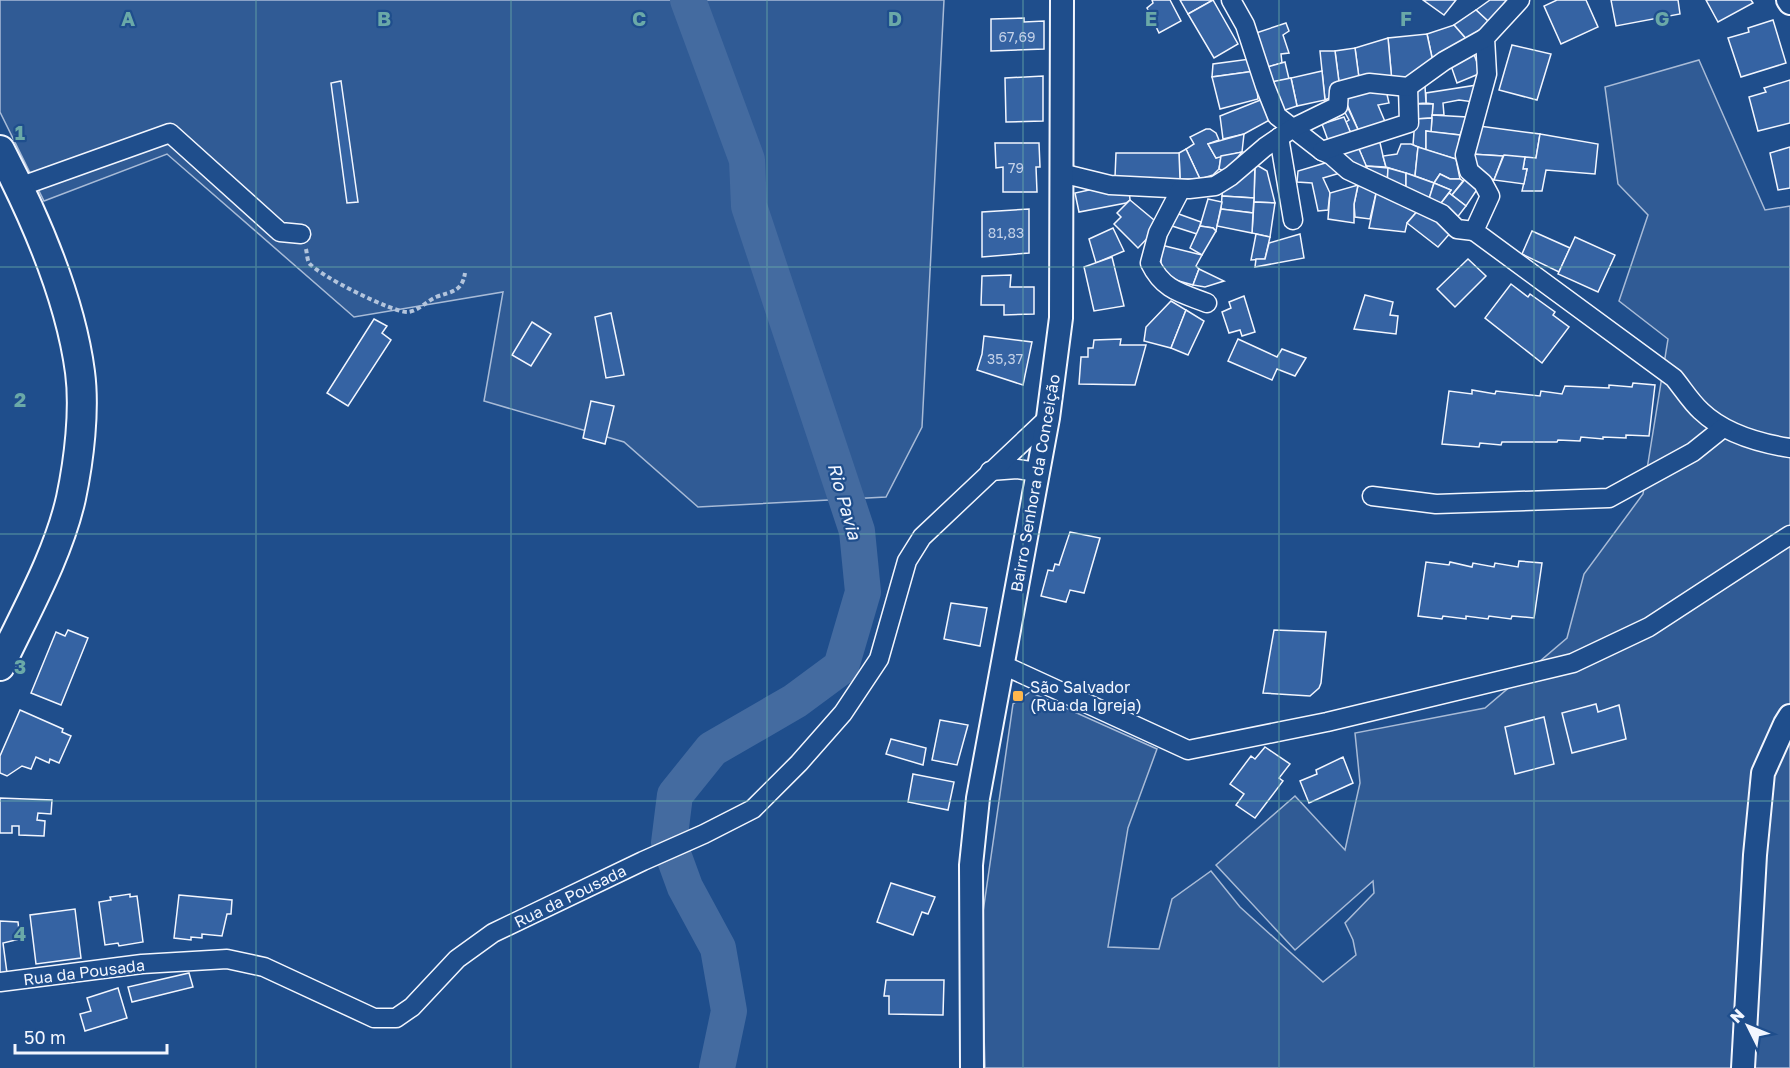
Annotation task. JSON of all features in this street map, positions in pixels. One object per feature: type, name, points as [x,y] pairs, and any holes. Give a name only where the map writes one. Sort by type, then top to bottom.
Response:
[{"type":"main road","points":[[0,150],[19,187],[49,258],[71,325],[80,373],[81,428],[71,499],[56,545],[0,666]]},
{"type":"street","name":"Bairro Senhora da Conceição","points":[[972,1068],[971,865],[978,798],[1048,418],[1061,318],[1062,0]]},
{"type":"street","points":[[1231,0],[1245,25],[1265,86],[1286,133],[1293,220]]},
{"type":"street","points":[[1061,173],[1110,185],[1181,189],[1215,186],[1286,133],[1338,105],[1339,91],[1369,83],[1408,87],[1444,61],[1485,38],[1520,0]]},
{"type":"street","points":[[1474,231],[1490,196],[1483,183],[1469,171],[1465,155],[1487,74],[1485,38]]},
{"type":"street","points":[[1322,151],[1409,123],[1408,87]]},
{"type":"street","points":[[19,187],[170,133],[280,231],[301,234]]},
{"type":"street","points":[[1286,133],[1331,154],[1348,170],[1364,180],[1442,214],[1457,229],[1474,231],[1674,378],[1700,410],[1723,428],[1771,445],[1790,448]]},
{"type":"street","points":[[1181,189],[1158,233],[1150,263],[1155,274],[1169,288],[1207,303]]},
{"type":"street","name":"Rua da Pousada","points":[[0,982],[142,964],[227,959],[264,967],[374,1018],[396,1018],[412,1007],[457,959],[493,933],[704,834],[753,808],[799,763],[843,713],[879,659],[908,561],[922,537],[1048,418]]},
{"type":"street","points":[[1372,496],[1436,504],[1609,498],[1693,452],[1723,428]]},
{"type":"street","points":[[990,471],[1017,469],[1037,472]]},
{"type":"street","points":[[1003,665],[1188,750],[1326,722],[1573,663],[1649,627],[1790,535]]},
{"type":"street","points":[[1743,1068],[1755,855],[1763,773],[1790,716]]},
{"type":"path","points":[[301,234],[309,263],[351,290],[393,310],[408,312],[419,308],[433,298],[458,290],[464,282],[465,273]]},
{"type":"shaded area","points":[[0,0],[944,0],[922,427],[886,497],[698,507],[624,442],[484,401],[503,292],[354,317],[167,154],[44,201],[0,112]]},
{"type":"shaded area","points":[[1699,60],[1765,210],[1790,206],[1790,1068],[985,1068],[981,926],[1013,704],[1030,692],[1157,749],[1128,828],[1108,947],[1159,949],[1172,899],[1211,871],[1240,907],[1323,982],[1356,955],[1353,940],[1345,923],[1374,893],[1373,881],[1295,950],[1216,865],[1295,796],[1345,850],[1360,783],[1355,733],[1485,708],[1567,638],[1584,574],[1643,494],[1668,339],[1619,301],[1648,215],[1618,184],[1605,87]]},
{"type":"building","points":[[1152,0],[1170,0],[1181,21],[1159,33],[1147,8],[1153,3]]},
{"type":"building","points":[[1180,0],[1213,0],[1188,14]]},
{"type":"building","points":[[1213,0],[1238,44],[1214,58],[1188,14]]},
{"type":"building","points":[[1423,0],[1456,0],[1444,15]]},
{"type":"building","points":[[1490,0],[1507,0],[1489,22],[1476,10]]},
{"type":"building","points":[[1557,0],[1586,0],[1598,27],[1561,44],[1544,6]]},
{"type":"building","points":[[1611,0],[1678,0],[1680,14],[1616,26]]},
{"type":"building","points":[[1706,0],[1751,0],[1753,3],[1718,22]]},
{"type":"building","points":[[1476,10],[1489,22],[1468,41],[1454,25]]},
{"type":"building","points":[[1024,18],[1024,22],[1044,21],[1044,49],[991,51],[991,19]]},
{"type":"building","points":[[1773,20],[1786,63],[1741,77],[1728,38],[1749,32],[1748,28]]},
{"type":"building","points":[[1286,23],[1289,31],[1283,35],[1289,53],[1281,54],[1282,63],[1264,68],[1253,34]]},
{"type":"building","points":[[1454,25],[1468,41],[1433,62],[1427,34]]},
{"type":"building","points":[[1427,34],[1433,62],[1406,81],[1392,82],[1388,38]]},
{"type":"building","points":[[1388,38],[1392,82],[1359,78],[1355,48]]},
{"type":"building","points":[[1512,45],[1551,54],[1537,100],[1499,90]]},
{"type":"building","points":[[1355,48],[1359,78],[1339,82],[1335,51]]},
{"type":"building","points":[[1472,49],[1481,73],[1457,83],[1449,60]]},
{"type":"building","points":[[1320,51],[1335,51],[1339,82],[1332,84],[1334,96],[1325,100]]},
{"type":"building","points":[[1250,59],[1255,71],[1212,77],[1213,64]]},
{"type":"building","points":[[1285,62],[1289,79],[1268,83],[1264,68]]},
{"type":"building","points":[[1255,71],[1258,99],[1220,109],[1212,77]]},
{"type":"building","points":[[1322,71],[1325,100],[1297,106],[1291,78]]},
{"type":"building","points":[[1043,76],[1043,121],[1006,122],[1005,78]]},
{"type":"building","points":[[1291,78],[1297,106],[1282,111],[1271,82]]},
{"type":"building","points":[[1790,80],[1790,123],[1758,131],[1749,97],[1766,92],[1764,88]]},
{"type":"building","points":[[341,81],[358,202],[347,203],[331,83]]},
{"type":"building","points":[[1477,85],[1474,102],[1459,100],[1443,103],[1444,115],[1432,115],[1433,104],[1426,103],[1426,93]]},
{"type":"building","points":[[1385,86],[1389,103],[1378,105],[1386,124],[1360,134],[1343,95]]},
{"type":"building","points":[[1425,86],[1426,103],[1413,104],[1413,88]]},
{"type":"building","points":[[1263,99],[1273,118],[1244,134],[1223,139],[1220,116]]},
{"type":"building","points":[[1413,104],[1433,104],[1432,118],[1415,119]]},
{"type":"building","points":[[1347,106],[1360,134],[1352,136],[1346,122],[1349,120],[1343,109]]},
{"type":"building","points":[[1432,115],[1467,117],[1460,135],[1431,132]]},
{"type":"building","points":[[1344,117],[1352,136],[1329,143],[1322,124]]},
{"type":"building","points":[[1432,118],[1431,132],[1426,131],[1426,150],[1413,145],[1415,119]]},
{"type":"building","points":[[1479,126],[1540,134],[1536,158],[1471,154]]},
{"type":"building","points":[[1206,129],[1216,133],[1219,140],[1208,144],[1216,158],[1221,156],[1219,169],[1213,175],[1200,179],[1186,149],[1194,144],[1190,137]]},
{"type":"building","points":[[1426,131],[1460,135],[1456,159],[1426,150]]},
{"type":"building","points":[[1244,134],[1242,152],[1216,158],[1208,144]]},
{"type":"building","points":[[1378,134],[1386,167],[1366,166],[1356,142]]},
{"type":"building","points":[[1540,134],[1598,144],[1595,174],[1546,170],[1542,191],[1522,191],[1527,169],[1523,169],[1525,157],[1536,158]]},
{"type":"building","points":[[1356,142],[1368,170],[1347,163],[1340,150]]},
{"type":"building","points":[[995,143],[1039,143],[1040,167],[1036,167],[1037,192],[1003,192],[1003,167],[996,168]]},
{"type":"building","points":[[1401,144],[1418,147],[1415,176],[1386,167],[1383,156],[1397,154]]},
{"type":"building","points":[[1418,147],[1456,159],[1460,179],[1450,179],[1440,174],[1434,183],[1415,176]]},
{"type":"building","points":[[1790,147],[1790,188],[1778,190],[1770,153]]},
{"type":"building","points":[[1186,149],[1200,179],[1180,179],[1179,153]]},
{"type":"building","points":[[1242,152],[1226,172],[1219,169],[1221,156]]},
{"type":"building","points":[[1116,153],[1179,153],[1180,179],[1115,177]]},
{"type":"building","points":[[1471,154],[1503,156],[1494,180],[1481,174]]},
{"type":"building","points":[[1504,155],[1525,157],[1523,169],[1527,169],[1524,184],[1494,180]]},
{"type":"building","points":[[1332,161],[1340,173],[1323,178],[1330,193],[1328,210],[1318,211],[1312,183],[1297,182],[1298,171]]},
{"type":"building","points":[[1255,164],[1267,171],[1275,203],[1254,202]]},
{"type":"building","points":[[1255,164],[1254,198],[1222,196],[1223,184]]},
{"type":"building","points":[[1366,166],[1388,168],[1387,186],[1368,170]]},
{"type":"building","points":[[1388,168],[1406,173],[1406,194],[1387,186]]},
{"type":"building","points":[[1406,173],[1434,183],[1428,202],[1406,194]]},
{"type":"building","points":[[1440,174],[1450,179],[1463,181],[1452,195],[1449,193],[1451,190],[1434,183]]},
{"type":"building","points":[[1467,177],[1478,188],[1466,206],[1452,195]]},
{"type":"building","points":[[1359,181],[1377,189],[1370,219],[1355,217],[1354,204]]},
{"type":"building","points":[[1434,183],[1451,190],[1438,207],[1428,202]]},
{"type":"building","points":[[1358,185],[1354,204],[1354,223],[1328,219],[1330,193]]},
{"type":"building","points":[[1103,187],[1129,189],[1130,200],[1126,203],[1079,212],[1075,193]]},
{"type":"building","points":[[1377,189],[1421,207],[1407,223],[1405,232],[1369,228]]},
{"type":"building","points":[[1449,193],[1466,206],[1456,219],[1438,207]]},
{"type":"building","points":[[1222,196],[1254,198],[1253,213],[1221,209]]},
{"type":"building","points":[[1208,199],[1222,202],[1216,231],[1213,228],[1200,226]]},
{"type":"building","points":[[1130,200],[1160,225],[1138,248],[1114,224],[1121,217],[1117,213]]},
{"type":"building","points":[[1254,202],[1275,203],[1270,237],[1252,233]]},
{"type":"building","points":[[1421,207],[1453,230],[1438,247],[1407,223]]},
{"type":"building","points":[[1029,209],[1029,253],[982,257],[982,212]]},
{"type":"building","points":[[1221,209],[1253,213],[1252,233],[1217,226]]},
{"type":"building","points":[[1176,213],[1201,222],[1197,234],[1169,225]]},
{"type":"building","points":[[1200,226],[1213,228],[1216,231],[1202,255],[1190,248]]},
{"type":"building","points":[[1113,228],[1124,251],[1096,263],[1089,239]]},
{"type":"building","points":[[1532,231],[1570,248],[1559,272],[1522,254]]},
{"type":"building","points":[[1256,234],[1270,237],[1265,259],[1251,260]]},
{"type":"building","points":[[1300,234],[1304,258],[1255,267],[1256,259],[1265,259],[1269,243]]},
{"type":"building","points":[[1575,237],[1615,255],[1598,292],[1558,274]]},
{"type":"building","points":[[1161,245],[1202,255],[1196,266],[1199,269],[1193,285],[1161,276]]},
{"type":"building","points":[[1112,257],[1124,306],[1094,311],[1084,267]]},
{"type":"building","points":[[1468,259],[1486,276],[1455,307],[1437,289]]},
{"type":"building","points":[[1199,269],[1224,281],[1205,287],[1193,285]]},
{"type":"building","points":[[1011,275],[1010,287],[1034,287],[1034,314],[1004,315],[1004,305],[981,305],[982,276]]},
{"type":"building","points":[[1511,284],[1528,297],[1530,294],[1555,312],[1553,315],[1569,327],[1542,363],[1485,318]]},
{"type":"building","points":[[1365,295],[1393,302],[1390,315],[1398,316],[1396,334],[1354,329]]},
{"type":"building","points":[[1244,296],[1255,332],[1242,336],[1240,330],[1229,333],[1222,312],[1231,308],[1229,302]]},
{"type":"building","points":[[1171,301],[1186,310],[1171,348],[1144,341],[1146,327]]},
{"type":"building","points":[[1186,310],[1204,321],[1188,355],[1171,348]]},
{"type":"building","points":[[611,313],[624,375],[606,378],[595,317]]},
{"type":"building","points":[[374,319],[387,326],[382,333],[391,340],[348,406],[327,393]]},
{"type":"building","points":[[532,322],[551,334],[531,366],[512,355]]},
{"type":"building","points":[[984,336],[1032,342],[1023,385],[977,370]]},
{"type":"building","points":[[1121,339],[1120,345],[1146,345],[1135,385],[1079,384],[1081,357],[1088,357],[1088,348],[1093,348],[1094,340]]},
{"type":"building","points":[[1238,339],[1277,357],[1282,349],[1306,358],[1295,376],[1277,369],[1272,380],[1228,361]]},
{"type":"building","points":[[1633,383],[1655,385],[1649,436],[1626,435],[1626,438],[1603,437],[1603,439],[1581,437],[1580,441],[1502,442],[1501,445],[1480,443],[1479,447],[1442,444],[1449,391],[1472,394],[1472,390],[1495,394],[1496,391],[1540,396],[1541,391],[1562,394],[1565,386],[1632,387]]},
{"type":"building","points":[[591,401],[614,406],[605,444],[583,438]]},
{"type":"building","points":[[1070,532],[1100,538],[1084,593],[1070,590],[1066,602],[1041,596],[1048,570],[1053,571],[1055,564],[1059,565]]},
{"type":"building","points":[[1519,561],[1542,563],[1534,618],[1512,616],[1511,619],[1489,616],[1488,619],[1466,616],[1466,619],[1443,616],[1442,619],[1418,616],[1426,562],[1449,565],[1450,562],[1472,567],[1473,563],[1494,567],[1495,563],[1518,567]]},
{"type":"building","points":[[951,603],[987,608],[980,646],[944,639]]},
{"type":"building","points":[[68,630],[88,638],[61,705],[31,693],[56,632],[65,636]]},
{"type":"building","points":[[1274,630],[1326,632],[1321,683],[1310,696],[1263,693]]},
{"type":"building","points":[[1596,704],[1598,712],[1619,705],[1626,739],[1572,753],[1562,713]]},
{"type":"building","points":[[20,710],[63,729],[62,732],[71,736],[59,763],[50,759],[49,763],[36,757],[31,769],[22,766],[7,776],[0,773],[0,756]]},
{"type":"building","points":[[1544,717],[1554,764],[1515,774],[1505,727]]},
{"type":"building","points":[[940,720],[968,725],[957,765],[932,760]]},
{"type":"building","points":[[891,739],[926,748],[923,765],[886,754]]},
{"type":"building","points":[[1265,747],[1290,764],[1279,778],[1283,781],[1255,818],[1236,805],[1244,794],[1230,784],[1251,756],[1255,759]]},
{"type":"building","points":[[1343,757],[1353,783],[1309,803],[1300,781],[1317,774],[1316,770]]},
{"type":"building","points":[[913,774],[954,782],[948,810],[908,802]]},
{"type":"building","points":[[0,798],[52,800],[51,814],[38,813],[37,820],[45,821],[44,836],[19,835],[19,826],[12,826],[12,833],[0,833]]},
{"type":"building","points":[[891,883],[935,897],[928,914],[922,912],[913,935],[877,922]]},
{"type":"building","points":[[130,894],[130,897],[137,896],[143,942],[119,946],[118,943],[105,945],[99,902],[111,900],[110,897]]},
{"type":"building","points":[[179,895],[232,900],[231,914],[227,914],[222,936],[202,934],[202,938],[191,937],[191,940],[174,938]]},
{"type":"building","points":[[75,909],[81,958],[36,964],[30,915]]},
{"type":"building","points":[[0,921],[18,922],[20,939],[3,943],[7,973],[0,973]]},
{"type":"building","points":[[189,973],[193,987],[132,1002],[128,987]]},
{"type":"building","points":[[886,980],[944,980],[943,1015],[889,1014],[889,996],[884,996]]},
{"type":"building","points":[[118,988],[127,1018],[85,1031],[80,1014],[91,1011],[87,998]]},
{"type":"waterway","name":"Rio Pavia","points":[[688,0],[747,160],[749,206],[857,531],[863,592],[841,667],[795,701],[712,749],[675,795],[669,843],[685,887],[718,948],[729,1011],[717,1068]]},
{"type":"place","name":"São Salvador (Rua da Igreja)","points":[[1018,696]]}]
